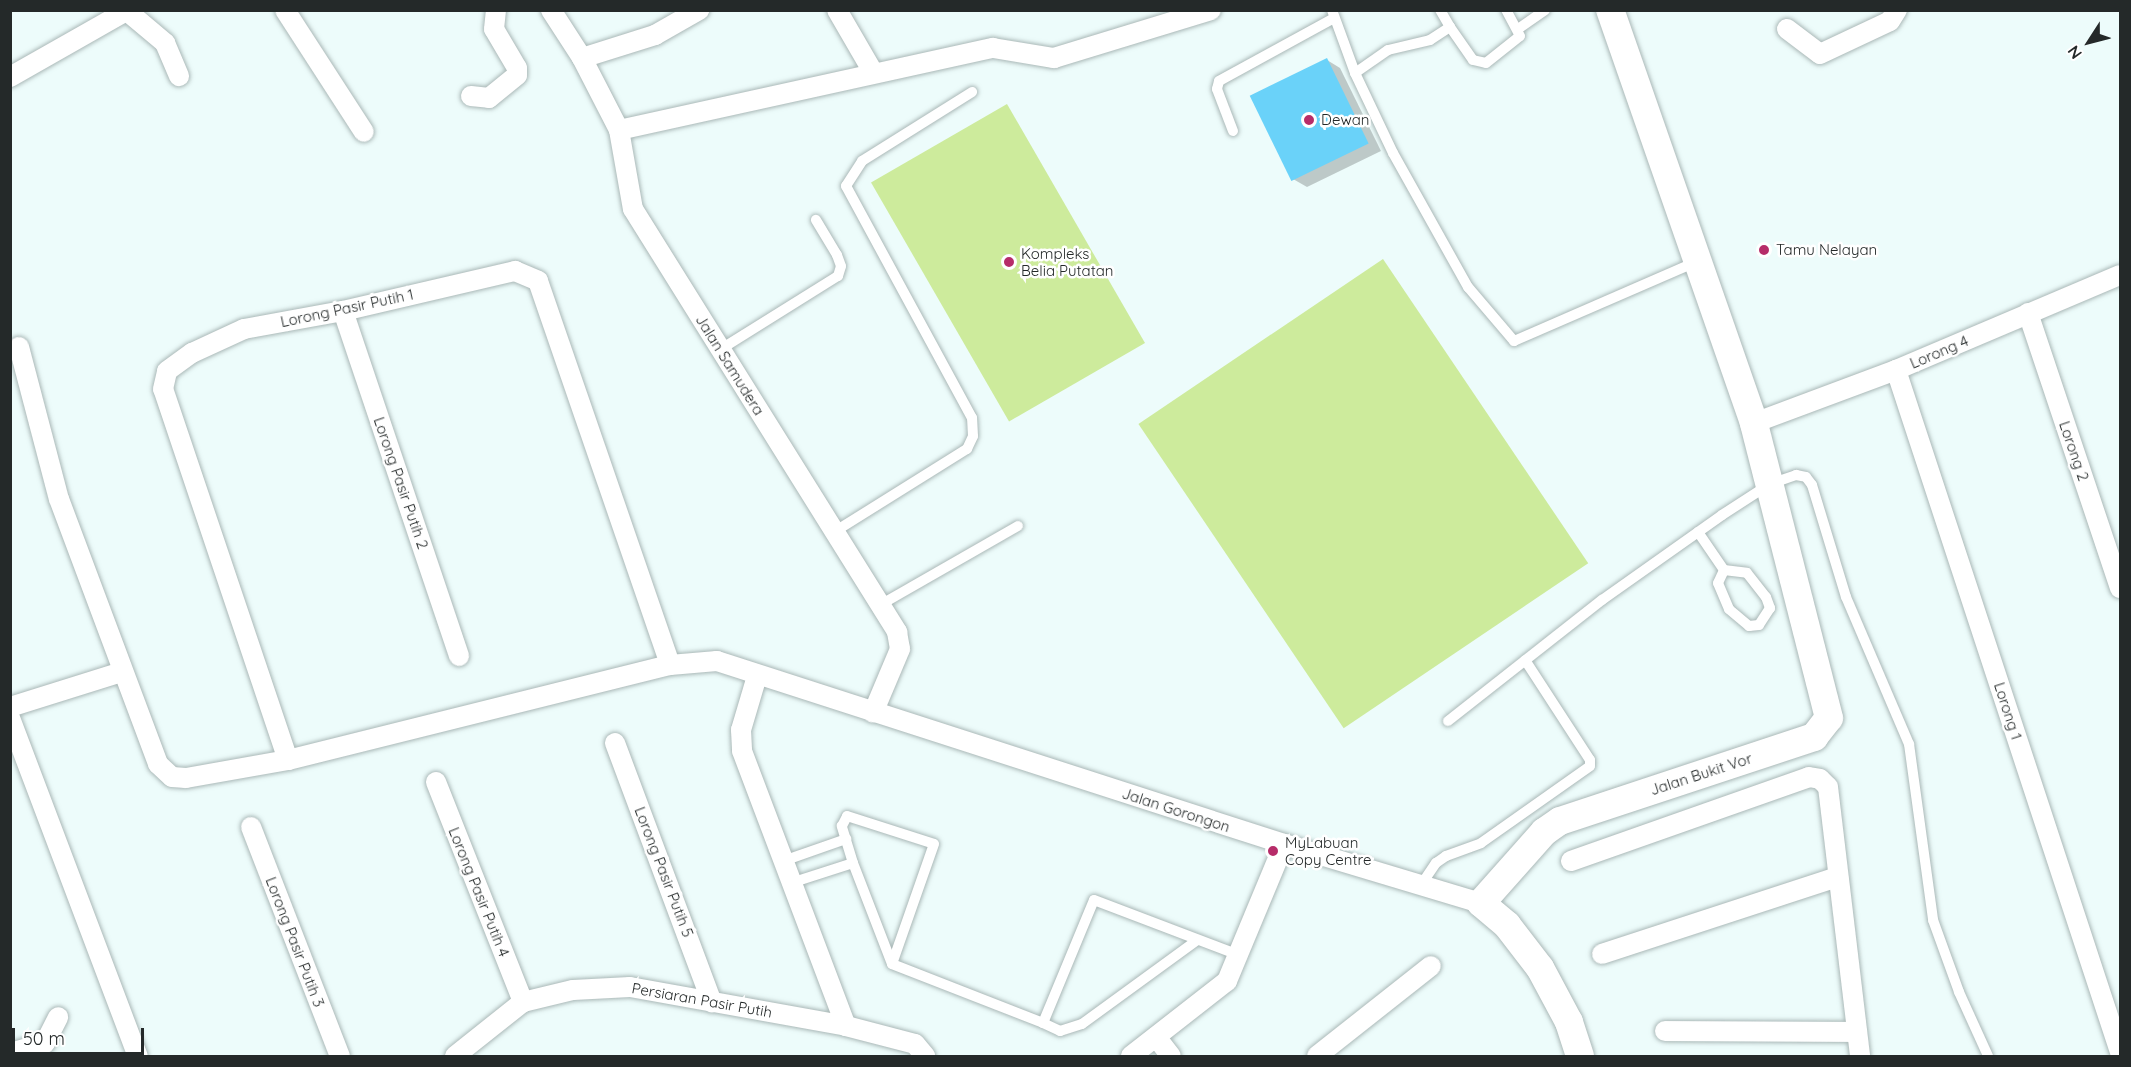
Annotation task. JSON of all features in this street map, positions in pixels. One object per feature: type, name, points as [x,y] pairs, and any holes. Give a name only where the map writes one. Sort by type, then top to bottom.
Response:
[{"type":"street","points":[[285,10],[364,132]]},
{"type":"street","points":[[471,96],[489,98],[517,75],[518,68],[494,29],[496,10]]},
{"type":"street","name":"Jalan Samudera","points":[[551,10],[582,58],[619,130],[633,209],[897,633],[900,649],[873,713]]},
{"type":"street","points":[[582,58],[655,35],[699,10]]},
{"type":"street","points":[[837,10],[873,72]]},
{"type":"street","points":[[619,130],[873,72],[993,48],[1054,58],[1211,10]]},
{"type":"street","name":"Jalan Bukit Vor","points":[[1481,903],[1544,832],[1560,821],[1814,737],[1824,729],[1829,718],[1754,423],[1610,10]]},
{"type":"street","points":[[1787,28],[1812,51],[1830,53],[1890,21],[1897,10]]},
{"type":"street","points":[[10,77],[128,11],[165,43],[179,76]]},
{"type":"street","name":"Lorong Pasir Putih 1","points":[[288,760],[163,389],[166,371],[192,353],[244,329],[343,311],[515,271],[538,281],[670,665]]},
{"type":"street","name":"Lorong 4","points":[[1754,423],[1896,370],[2121,275]]},
{"type":"street","name":"Lorong Pasir Putih 2","points":[[343,311],[459,656]]},
{"type":"street","name":"Lorong 2","points":[[2028,314],[2121,588]]},
{"type":"street","points":[[10,707],[122,672],[59,499],[18,347]]},
{"type":"street","name":"Lorong 1","points":[[1896,370],[2121,1052]]},
{"type":"street","name":"Jalan Gorongon","points":[[122,672],[158,764],[172,777],[186,778],[288,760],[670,665],[717,661],[757,676],[1284,844],[1481,903]]},
{"type":"street","points":[[757,676],[741,730],[742,751],[786,860],[846,1026]]},
{"type":"street","points":[[10,718],[138,1056]]},
{"type":"street","name":"Lorong Pasir Putih 5","points":[[615,743],[712,1002]]},
{"type":"street","points":[[1571,861],[1809,777],[1820,779],[1828,787],[1860,1056]]},
{"type":"street","name":"Lorong Pasir Putih 4","points":[[436,782],[523,1002]]},
{"type":"street","name":"Lorong Pasir Putih 3","points":[[251,827],[340,1056]]},
{"type":"street","points":[[1131,1056],[1227,981],[1236,954],[1284,844]]},
{"type":"street","points":[[1602,954],[1839,877]]},
{"type":"street","points":[[1481,903],[1508,925],[1540,968],[1569,1022],[1580,1056]]},
{"type":"street","points":[[1317,1056],[1431,966]]},
{"type":"street","name":"Persiaran Pasir Putih","points":[[455,1056],[523,1002],[573,990],[630,987],[846,1026],[915,1044],[925,1056]]},
{"type":"street","points":[[10,1053],[45,1043],[58,1017]]},
{"type":"street","points":[[1665,1031],[1857,1032]]},
{"type":"street","points":[[1156,1037],[1172,1056]]},
{"type":"lane","points":[[1440,10],[1450,27],[1479,64],[1517,42],[1518,29],[1506,10]]},
{"type":"lane","points":[[1518,29],[1545,10]]},
{"type":"lane","points":[[1233,131],[1217,88],[1219,81],[1333,14],[1355,74],[1377,123],[1458,270],[1482,307],[1514,341],[1696,262]]},
{"type":"lane","points":[[1355,74],[1388,50],[1430,40],[1450,27]]},
{"type":"lane","points":[[834,532],[967,449],[973,436],[972,418],[846,186],[851,173],[862,161],[972,92]]},
{"type":"lane","points":[[721,349],[838,276],[841,266],[837,255],[816,220]]},
{"type":"lane","points":[[1448,721],[1525,660],[1698,532],[1770,484],[1796,475],[1806,477],[1812,485],[1846,597],[1909,744],[1934,920],[1959,992],[1988,1056]]},
{"type":"lane","points":[[880,605],[1018,526]]},
{"type":"lane","points":[[1698,532],[1724,570],[1747,573],[1766,597],[1770,608],[1760,625],[1749,626],[1729,609],[1720,594],[1718,582],[1724,570]]},
{"type":"lane","points":[[1421,885],[1446,856],[1481,843],[1590,766],[1590,760],[1525,660]]},
{"type":"lane","points":[[892,964],[934,844],[847,816],[842,826],[853,863],[892,964],[1060,1030],[1082,1024],[1196,941]]},
{"type":"lane","points":[[786,860],[846,839]]},
{"type":"lane","points":[[794,882],[853,863]]},
{"type":"lane","points":[[1043,1023],[1094,900],[1196,941],[1236,954]]},
{"type":"green space","name":"Kompleks Belia Putatan","points":[[1007,104],[1145,343],[1009,422],[871,182]]},
{"type":"green space","points":[[1383,259],[1588,563],[1344,728],[1138,424]]},
{"type":"building","name":"Dewan","points":[[1327,58],[1369,143],[1291,181],[1250,96]]},
{"type":"place","name":"Dewan","points":[[1309,120]]},
{"type":"place","name":"Tamu Nelayan","points":[[1764,250]]},
{"type":"place","name":"Kompleks Belia Putatan","points":[[1009,262]]},
{"type":"place","name":"MyLabuan Copy Centre","points":[[1273,851]]}]
